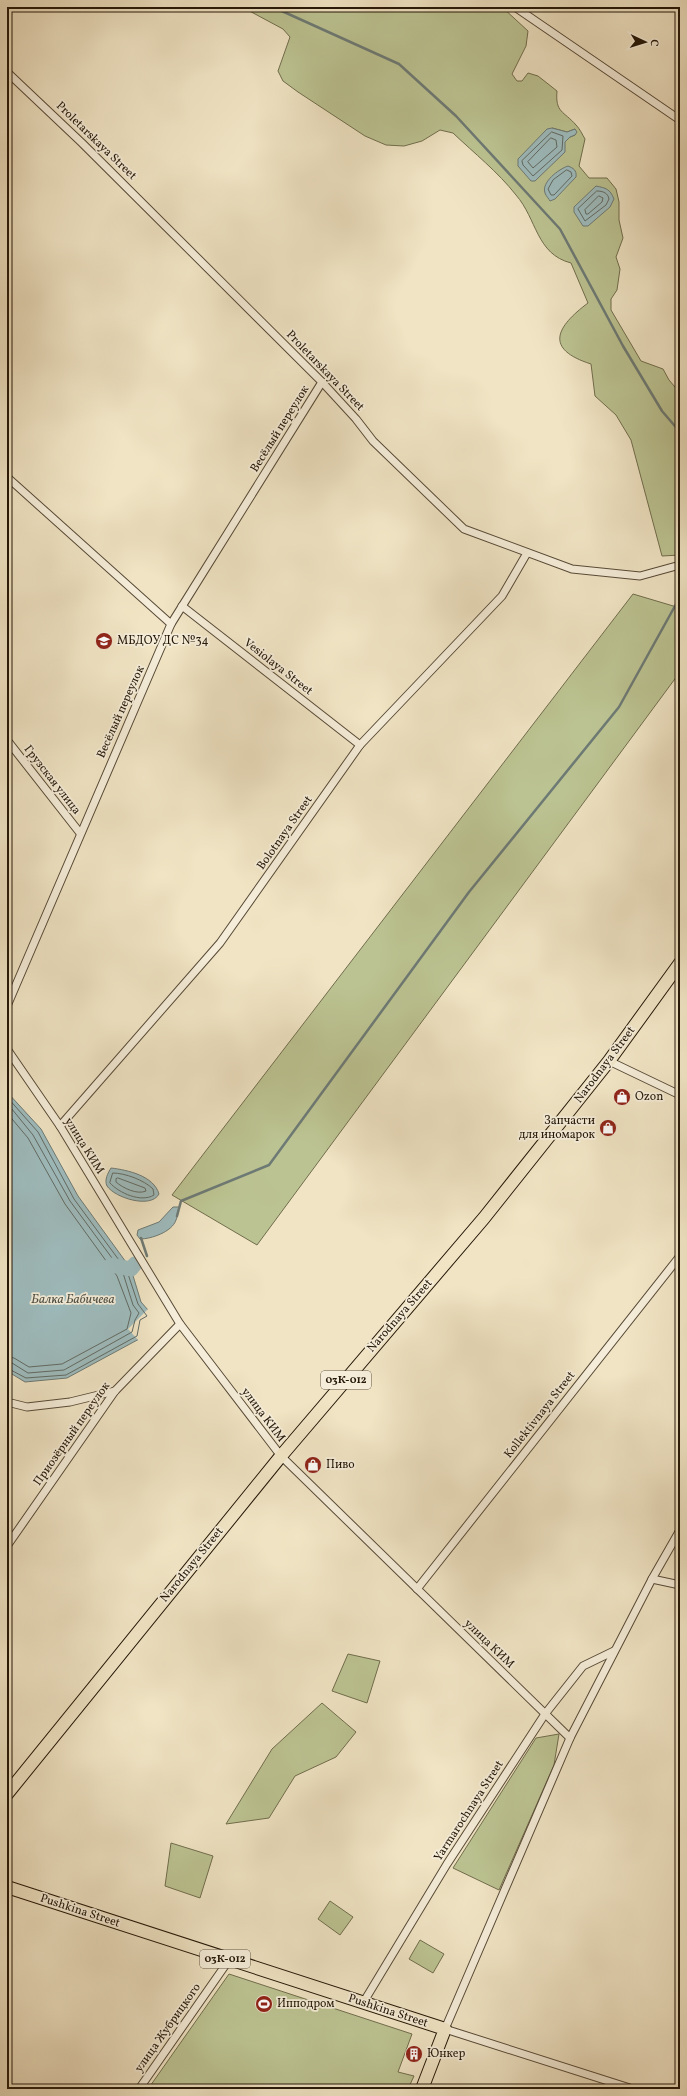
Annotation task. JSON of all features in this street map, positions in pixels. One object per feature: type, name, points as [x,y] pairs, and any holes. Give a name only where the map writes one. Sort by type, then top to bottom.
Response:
[{"type":"main road","name":"Narodnaya Street","points":[[7,1794],[281,1456],[484,1218],[609,1061],[680,963]]},
{"type":"main road","name":"Pushkina Street","points":[[7,1887],[444,2029]]},
{"type":"main road","points":[[422,2089],[444,2029]]},
{"type":"street","points":[[515,7],[680,120]]},
{"type":"street","name":"Proletarskaya Street","points":[[7,72],[82,143],[322,382],[356,419],[373,441],[464,529],[572,569],[640,576],[680,565]]},
{"type":"street","name":"Весёлый переулок","points":[[7,1006],[171,624],[322,382]]},
{"type":"street","points":[[7,477],[171,624]]},
{"type":"street","name":"Bolotnaya Street","points":[[60,1126],[220,943],[360,745],[502,596],[527,553]]},
{"type":"street","name":"Vesiolaya Street","points":[[182,606],[360,745]]},
{"type":"street","name":"Грузская улица","points":[[7,740],[80,833]]},
{"type":"street","name":"улица КИМ","points":[[7,1049],[60,1126],[180,1324],[281,1456],[570,1738]]},
{"type":"street","points":[[609,1061],[680,1096]]},
{"type":"street","name":"Kollektivnaya Street","points":[[417,1589],[680,1256]]},
{"type":"street","name":"Приозёрный переулок","points":[[7,1546],[115,1391],[180,1324]]},
{"type":"street","points":[[7,1402],[27,1407],[70,1402],[115,1391]]},
{"type":"street","points":[[444,2029],[570,1738],[652,1579],[680,1530]]},
{"type":"street","points":[[652,1579],[680,1585]]},
{"type":"street","name":"Yarmarochnaya Street","points":[[363,2003],[448,1864],[545,1714],[583,1666],[614,1651]]},
{"type":"street","name":"улица Жубрицкого","points":[[139,2089],[229,1960]]},
{"type":"street","name":"Pushkina Street","points":[[444,2029],[633,2089]]},
{"type":"green space","points":[[242,7],[502,7],[528,31],[526,46],[512,74],[517,81],[522,81],[528,73],[538,76],[557,91],[557,104],[559,108],[572,120],[585,139],[579,166],[589,178],[607,178],[616,189],[619,202],[619,220],[623,238],[616,257],[620,269],[617,290],[611,299],[611,310],[641,361],[663,369],[669,380],[680,393],[680,555],[662,556],[631,440],[616,415],[595,396],[591,364],[566,352],[561,344],[560,337],[562,329],[577,312],[588,303],[571,263],[559,258],[551,252],[538,235],[529,214],[516,195],[494,171],[453,133],[440,130],[422,141],[404,146],[386,145],[365,136],[283,81],[278,71],[290,37],[283,29]],"holes":[[[552,128],[567,132],[575,129],[575,135],[570,137],[565,142]]]},
{"type":"green space","points":[[633,594],[680,608],[680,672],[257,1245],[172,1195]]},
{"type":"green space","points":[[348,1654],[380,1661],[367,1703],[332,1691]]},
{"type":"green space","points":[[322,1703],[356,1732],[336,1757],[295,1776],[269,1818],[226,1824],[272,1749]]},
{"type":"green space","points":[[559,1734],[554,1765],[499,1890],[453,1868],[536,1738]]},
{"type":"green space","points":[[171,1843],[213,1856],[200,1898],[165,1886]]},
{"type":"green space","points":[[330,1901],[353,1917],[340,1935],[318,1919]]},
{"type":"green space","points":[[420,1940],[444,1954],[433,1973],[409,1959]]},
{"type":"green space","name":"Ипподром","points":[[229,1974],[412,2034],[398,2072],[414,2076],[408,2089],[148,2089]]},
{"type":"water","points":[[552,128],[567,132],[575,129],[577,132],[565,142],[565,152],[535,181],[531,181],[518,166],[518,159],[547,129]]},
{"type":"water","points":[[568,166],[574,170],[576,177],[555,199],[550,201],[544,189],[548,180],[560,170]]},
{"type":"water","points":[[596,186],[607,190],[611,193],[614,199],[610,207],[588,226],[583,226],[574,212],[574,207]]},
{"type":"water","name":"Балка Бабичева","points":[[7,1092],[41,1129],[78,1196],[131,1269],[141,1302],[156,1319],[144,1322],[141,1338],[67,1378],[25,1382],[7,1371]]},
{"type":"water","points":[[111,1168],[132,1172],[146,1178],[152,1183],[159,1194],[149,1201],[141,1201],[125,1198],[117,1194],[106,1184]]},
{"type":"water","points":[[173,1207],[179,1207],[177,1218],[170,1228],[161,1234],[150,1238],[140,1239],[137,1235],[138,1230],[159,1222]]},
{"type":"pier","points":[[149,1308],[158,1320],[155,1324],[145,1324],[143,1339],[139,1341],[128,1329]]},
{"type":"waterway","points":[[273,7],[399,64],[456,116],[560,229],[623,346],[662,411],[680,432]]},
{"type":"waterway","points":[[177,1216],[181,1201],[269,1165],[469,892],[619,707],[680,597]]},
{"type":"waterway","points":[[141,1238],[147,1256]]},
{"type":"waterway","points":[[111,1265],[131,1269],[135,1264]]},
{"type":"place","name":"МБДОУ ДС №34","points":[[104,641]]},
{"type":"place","name":"Ozon","points":[[622,1097]]},
{"type":"place","name":"Запчасти для иномарок","points":[[608,1128]]},
{"type":"place","name":"Пиво","points":[[313,1465]]},
{"type":"place","name":"Ипподром","points":[[264,2004]]},
{"type":"place","name":"Юнкер","points":[[414,2054]]}]
